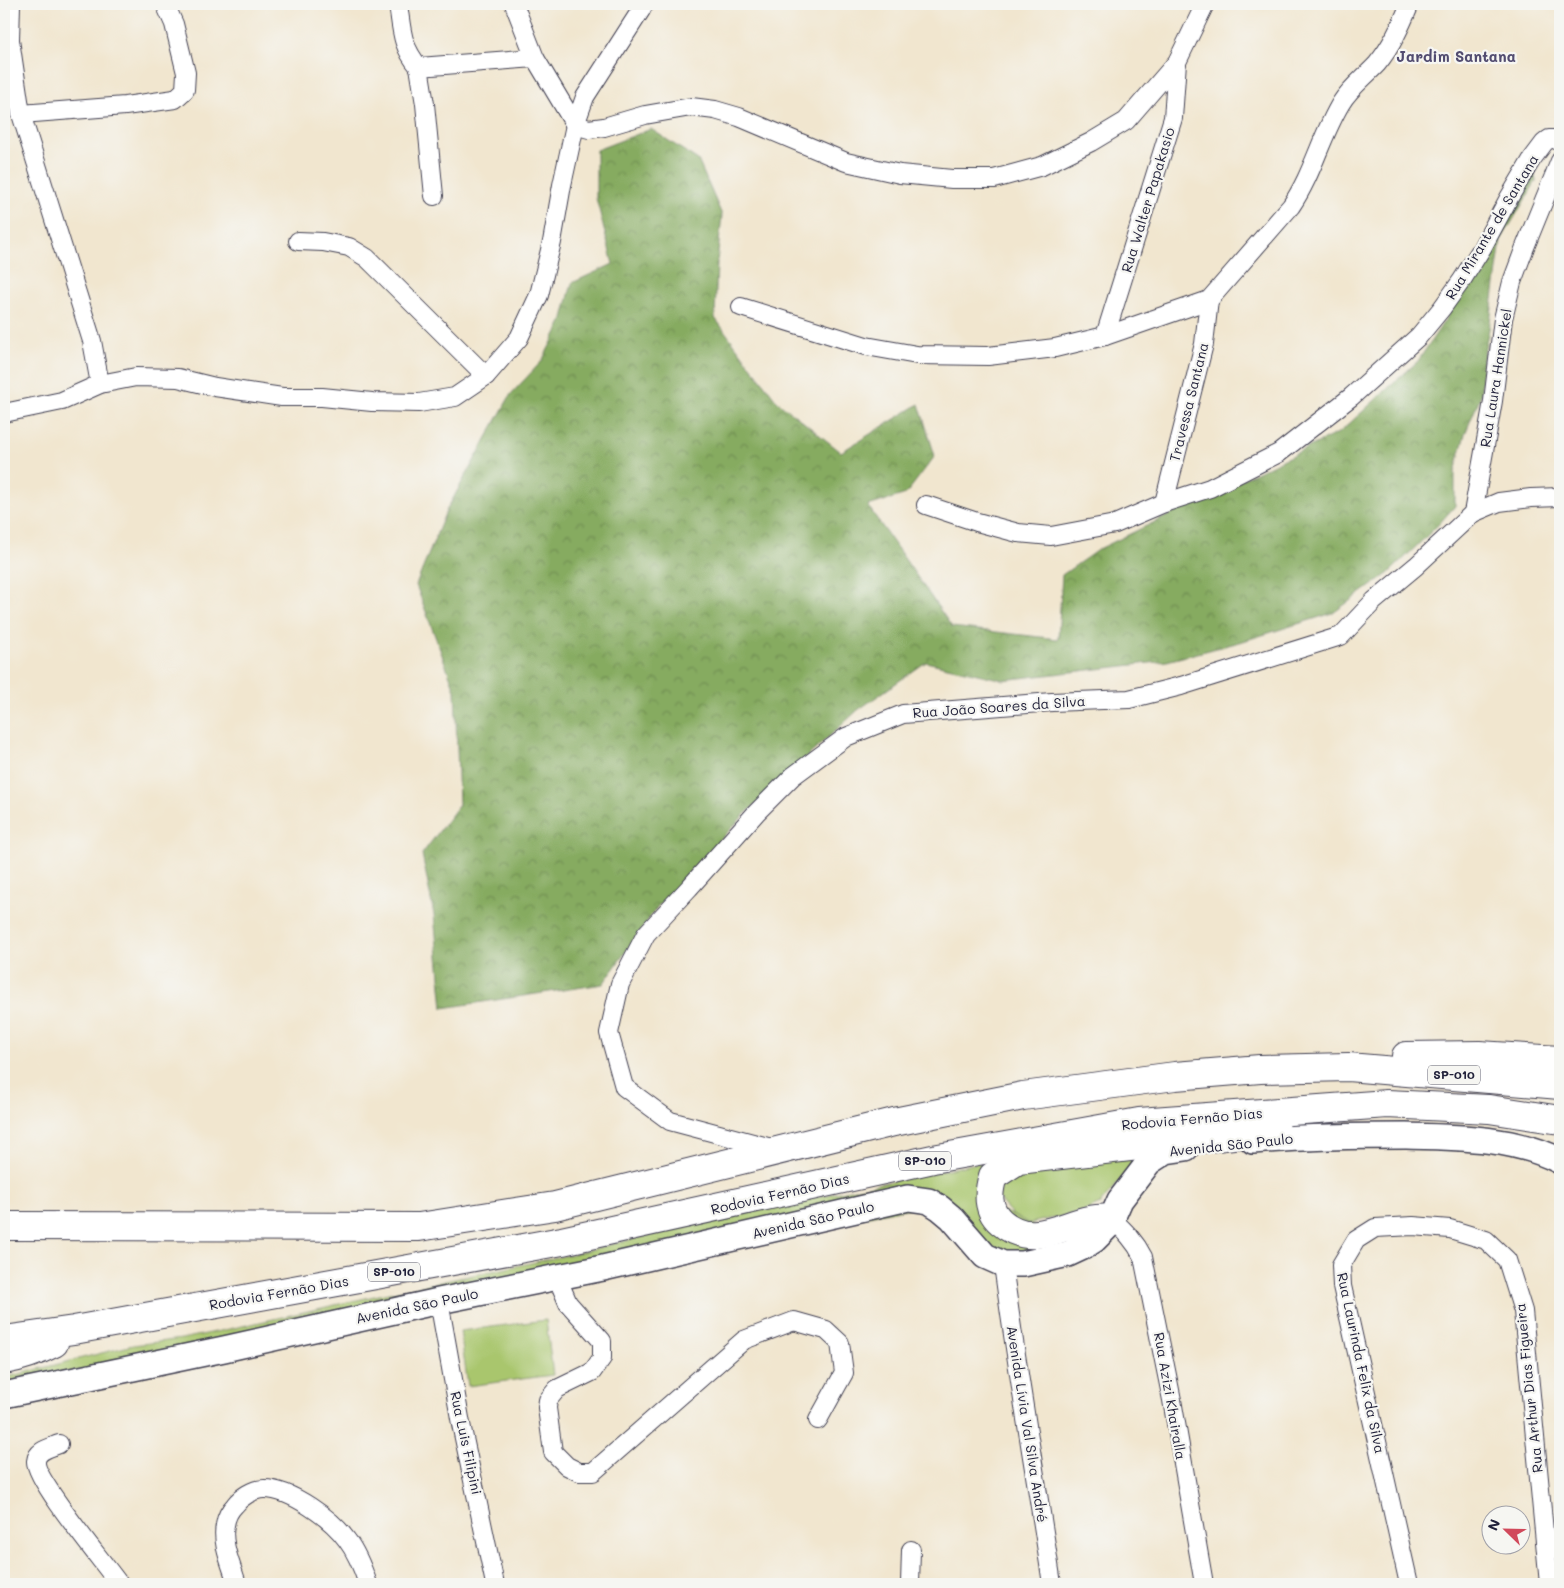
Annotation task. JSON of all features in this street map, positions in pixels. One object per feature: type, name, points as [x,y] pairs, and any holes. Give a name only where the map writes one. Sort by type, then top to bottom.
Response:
[{"type":"highway","points":[[1348,1067],[1382,1057],[1433,1055],[1479,1055],[1560,1060]]},
{"type":"highway","name":"SP-010","points":[[4,1226],[420,1227],[555,1206],[894,1122],[1022,1096],[1175,1076],[1260,1069],[1348,1067],[1560,1085]]},
{"type":"highway","points":[[1112,1219],[1094,1220],[1041,1234],[1021,1233],[1008,1228],[997,1219],[990,1206],[988,1193],[993,1176],[1018,1160],[1371,1118],[1387,1104]]},
{"type":"highway","name":"Rodovia Fernão Dias","points":[[4,1340],[74,1330],[562,1241],[933,1159],[1139,1122],[1387,1104],[1489,1108],[1560,1120]]},
{"type":"highway","points":[[4,1360],[36,1352],[55,1343],[74,1330]]},
{"type":"street","points":[[11,4],[10,40],[21,114],[92,341],[100,384]]},
{"type":"street","points":[[21,114],[126,106],[175,99],[185,90],[186,73],[174,24],[165,4]]},
{"type":"street","points":[[398,4],[404,43],[409,55],[419,67],[425,104],[434,196]]},
{"type":"street","points":[[514,4],[535,58],[575,125],[590,129],[604,127],[645,115],[691,107],[716,110],[738,117],[846,162],[900,174],[952,179],[994,179],[1042,166],[1091,142],[1126,121],[1177,62],[1205,4]]},
{"type":"street","points":[[4,413],[62,400],[100,384],[136,377],[178,378],[215,387],[282,397],[322,397],[372,402],[418,403],[455,397],[486,376],[520,338],[539,295],[552,242],[575,125],[585,97],[644,4]]},
{"type":"street","points":[[741,307],[866,346],[917,355],[988,356],[1055,348],[1105,336],[1209,300],[1301,191],[1332,118],[1342,100],[1389,48],[1410,4]]},
{"type":"street","points":[[419,67],[535,58]]},
{"type":"street","name":"Rua Walter Papakasio","points":[[1105,336],[1173,118],[1177,62]]},
{"type":"street","name":"Rua Mirante de Santana","points":[[926,505],[1018,533],[1051,536],[1115,524],[1164,503],[1210,488],[1279,453],[1351,397],[1419,336],[1447,301],[1482,248],[1532,159],[1544,143],[1554,139],[1560,142]]},
{"type":"street","name":"Rua Laura Hannickel","points":[[1473,513],[1494,401],[1502,319],[1512,282],[1560,161]]},
{"type":"street","points":[[298,241],[322,242],[348,247],[367,258],[486,376]]},
{"type":"street","name":"Travessa Santana","points":[[1164,503],[1204,344],[1209,300]]},
{"type":"street","name":"Rua João Soares da Silva","points":[[778,1150],[670,1121],[624,1087],[609,1033],[620,984],[646,934],[756,813],[793,776],[846,738],[903,714],[1052,702],[1129,699],[1182,686],[1340,636],[1374,601],[1416,566],[1473,513],[1499,502],[1560,497]]},
{"type":"street","name":"Avenida São Paulo","points":[[4,1395],[224,1349],[439,1301],[603,1268],[908,1198],[929,1201],[940,1208],[952,1218],[985,1256],[1002,1264],[1023,1264],[1068,1254],[1094,1240],[1109,1225],[1120,1200],[1149,1162],[1166,1151],[1188,1147],[1305,1137],[1426,1137],[1477,1139],[1519,1146],[1546,1154],[1560,1161]]},
{"type":"street","name":"Rua Azizi Khairalla","points":[[1112,1219],[1128,1233],[1144,1257],[1204,1584]]},
{"type":"street","name":"Rua Laurinda Felix da Silva","points":[[1409,1584],[1342,1286],[1341,1266],[1356,1240],[1375,1228],[1413,1226],[1450,1229]]},
{"type":"street","name":"Rua Arthur Dias Figueira","points":[[1450,1229],[1486,1240],[1506,1260],[1523,1311],[1549,1584]]},
{"type":"street","name":"Avenida Lívia Val Silva André","points":[[1002,1264],[1016,1364],[1037,1483],[1052,1584]]},
{"type":"street","points":[[557,1277],[568,1303],[602,1341],[602,1358],[592,1372],[557,1389],[548,1400],[547,1408],[553,1452],[566,1466],[580,1472],[593,1472],[744,1340],[794,1321],[826,1330],[840,1344],[844,1372],[818,1420]]},
{"type":"street","name":"Rua Luis Filipini","points":[[439,1301],[461,1424],[495,1584]]},
{"type":"street","points":[[59,1444],[42,1450],[36,1459],[36,1469],[66,1514],[119,1584]]},
{"type":"street","points":[[237,1584],[225,1543],[225,1525],[231,1509],[242,1497],[264,1489],[284,1494],[306,1503],[327,1519],[347,1539],[362,1566],[368,1584]]},
{"type":"street","points":[[910,1584],[911,1550]]},
{"type":"green space","points":[[651,129],[698,160],[722,215],[717,262],[715,318],[777,401],[841,452],[919,404],[935,456],[906,494],[868,506],[952,627],[1058,639],[1062,575],[1099,549],[1340,432],[1418,361],[1462,294],[1534,170],[1536,181],[1501,240],[1483,359],[1481,395],[1465,434],[1455,472],[1455,506],[1389,573],[1333,613],[1240,642],[1167,661],[1003,680],[926,662],[858,710],[745,814],[658,906],[603,984],[443,1008],[434,915],[422,854],[459,805],[455,690],[416,585],[446,511],[511,394],[542,361],[562,322],[572,283],[613,264],[596,198],[596,150]]},
{"type":"green space","points":[[1151,1144],[1100,1204],[1085,1211],[1022,1225],[999,1200],[1002,1177]]},
{"type":"green space","points":[[987,1161],[980,1169],[976,1178],[977,1199],[1071,1244],[1028,1252],[1005,1252],[988,1244],[946,1201],[4,1385],[4,1378],[133,1345],[182,1339],[225,1330],[573,1254],[731,1215]]},
{"type":"green space","points":[[546,1320],[553,1375],[468,1386],[460,1331]]},
{"type":"district","name":"Jardim Santana","points":[[1456,57]]}]
